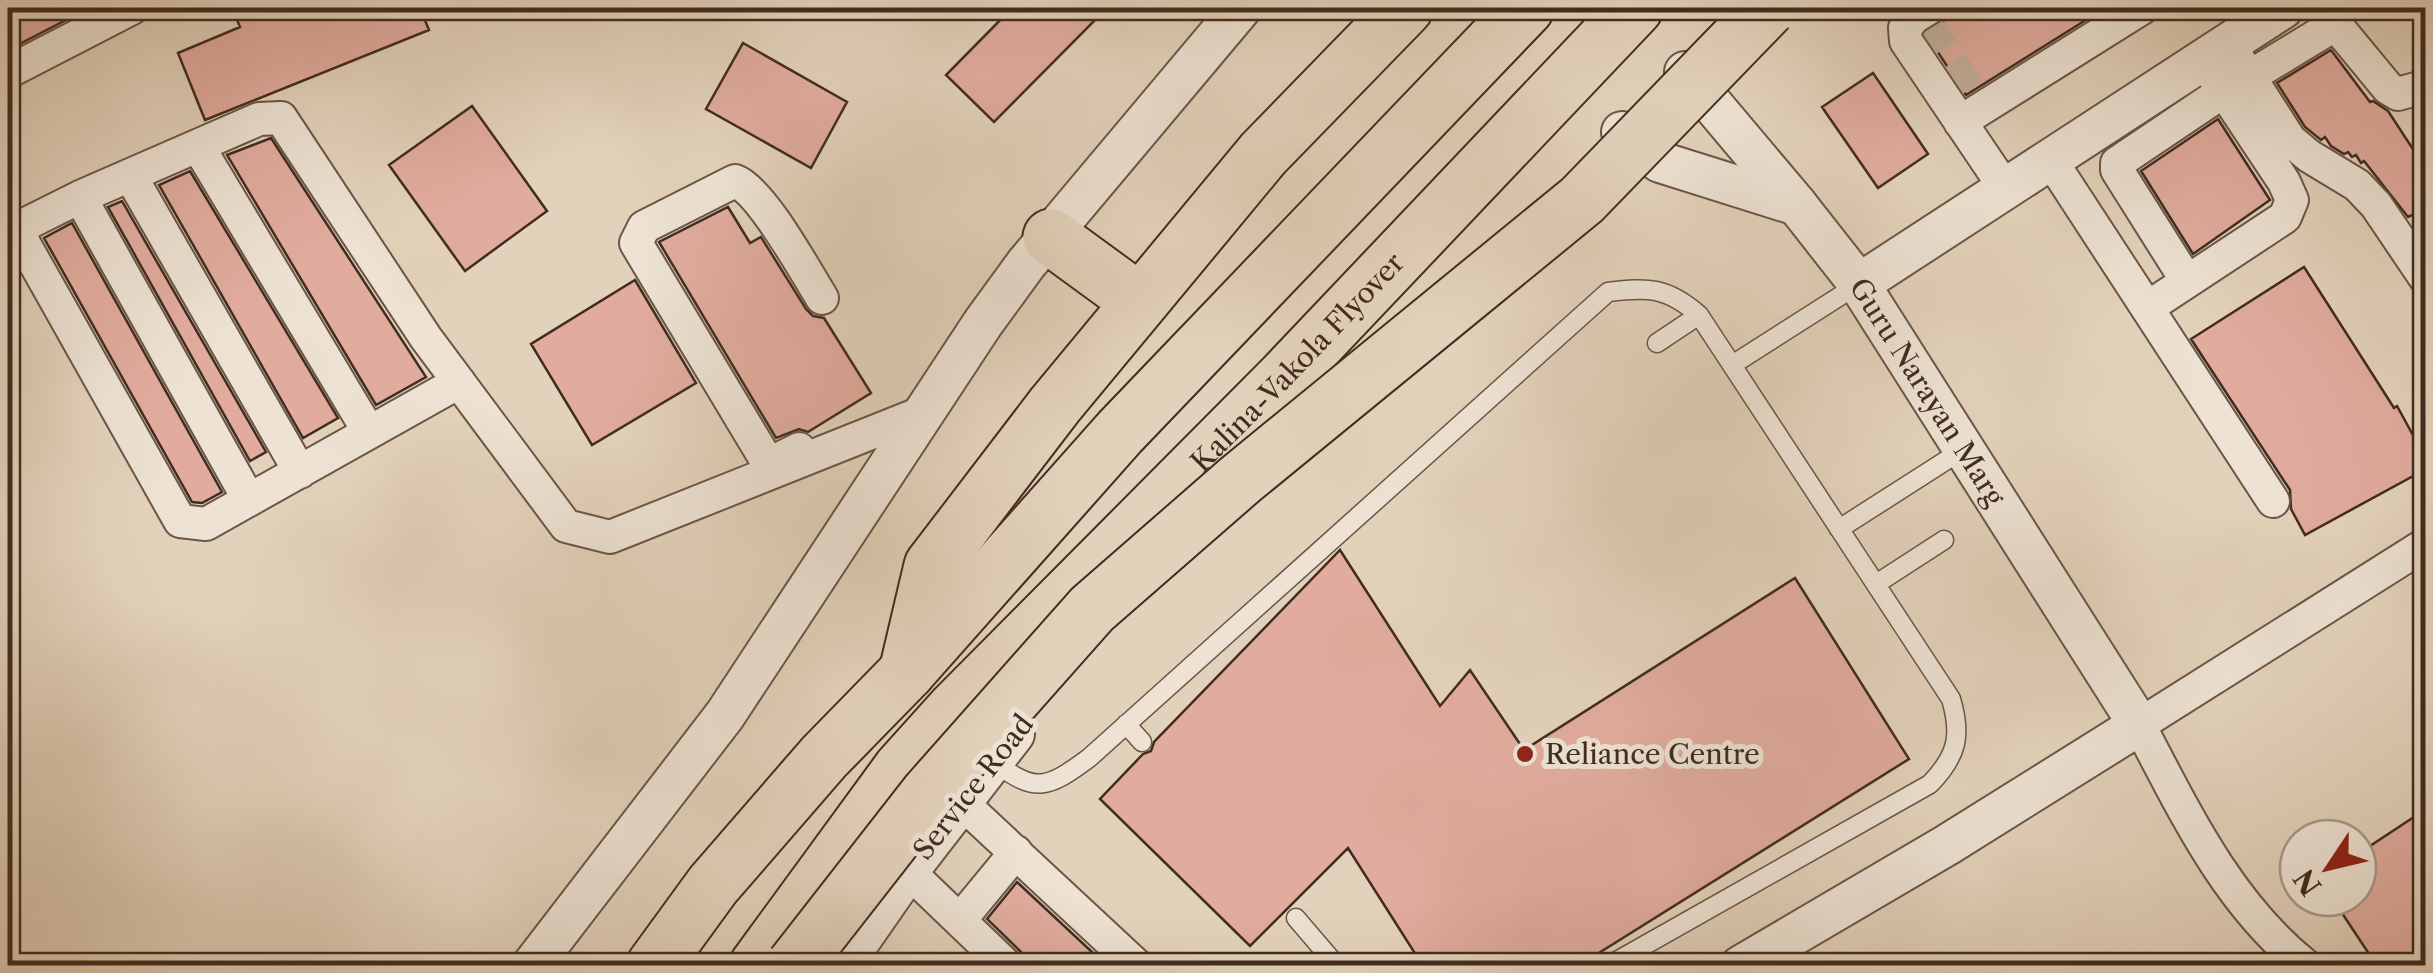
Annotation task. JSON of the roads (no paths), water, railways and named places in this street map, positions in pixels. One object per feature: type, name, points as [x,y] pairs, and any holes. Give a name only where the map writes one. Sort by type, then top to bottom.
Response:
[{"type":"highway","points":[[908,672],[932,566],[1054,405],[1262,154],[1405,8]]},
{"type":"highway","points":[[654,966],[714,886],[824,756],[908,672],[1120,432],[1526,8]]},
{"type":"highway","name":"Kalina-Vakola Flyover","points":[[955,709],[1283,378],[1636,8]]},
{"type":"highway","points":[[757,966],[901,769],[955,709],[1112,615],[1309,440],[1685,72],[1743,8]]},
{"type":"highway","points":[[794,966],[929,793],[1092,609],[1242,479],[1582,200],[1768,8]]},
{"type":"highway","points":[[1051,237],[1140,302]]},
{"type":"street","points":[[8,72],[132,8]]},
{"type":"street","points":[[532,966],[725,715],[993,308],[1242,8]]},
{"type":"street","points":[[1972,109],[2142,8]]},
{"type":"street","name":"Guru Narayan Marg","points":[[2139,725],[1859,284],[2050,159],[2226,68],[2283,8]]},
{"type":"street","points":[[1925,15],[1905,28],[1906,41],[1972,109],[2005,188]]},
{"type":"street","points":[[2187,281],[2116,170],[2117,163],[2226,68],[2329,16],[2388,88],[2398,94],[2426,86]]},
{"type":"street","points":[[2226,68],[2290,140],[2357,185],[2376,205],[2426,279]]},
{"type":"street","points":[[2147,308],[2285,216],[2292,200],[2226,68]]},
{"type":"street","points":[[1685,72],[1859,284]]},
{"type":"street","points":[[459,382],[206,524],[180,522],[22,240],[24,226],[80,197],[258,119],[281,118],[459,382],[566,526],[610,537],[926,411]]},
{"type":"street","points":[[1622,132],[1660,162],[1797,205]]},
{"type":"street","points":[[198,146],[369,432]]},
{"type":"street","points":[[2050,159],[2273,501]]},
{"type":"street","points":[[130,175],[300,472]]},
{"type":"street","points":[[808,458],[800,449],[775,461],[765,458],[636,243],[644,228],[735,181],[743,184],[767,212],[822,298]]},
{"type":"street","points":[[80,197],[248,500]]},
{"type":"street","points":[[1741,966],[1947,845],[2426,544]]},
{"type":"street","name":"Service Road","points":[[842,966],[961,802],[1112,615]]},
{"type":"street","points":[[2139,725],[2206,852],[2272,939],[2306,966]]},
{"type":"street","points":[[961,802],[1137,966]]},
{"type":"street","points":[[960,920],[1016,852]]},
{"type":"street","points":[[908,871],[1007,966]]},
{"type":"lane","points":[[1732,365],[1859,284]]},
{"type":"lane","points":[[993,761],[1024,782],[1044,785],[1089,758],[1608,292],[1646,287],[1680,298],[1699,315],[1876,584],[1951,699],[1958,723],[1954,751],[1930,784],[1608,966]]},
{"type":"lane","points":[[1657,344],[1699,315]]},
{"type":"lane","points":[[1839,529],[1964,450]]},
{"type":"lane","points":[[1876,584],[1944,540]]},
{"type":"lane","points":[[1126,724],[1142,742]]},
{"type":"lane","points":[[1296,918],[1337,966]]},
{"type":"tunnel","points":[[1925,23],[1975,97]]},
{"type":"place","name":"Reliance Centre","points":[[1525,754]]}]
